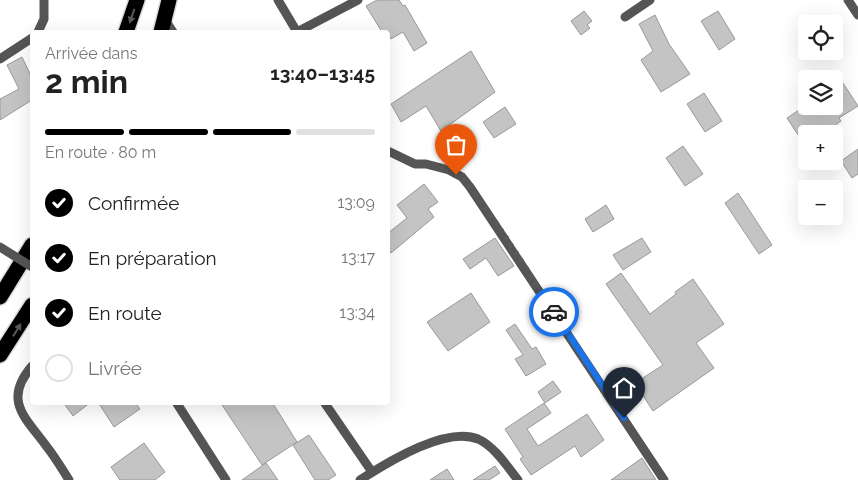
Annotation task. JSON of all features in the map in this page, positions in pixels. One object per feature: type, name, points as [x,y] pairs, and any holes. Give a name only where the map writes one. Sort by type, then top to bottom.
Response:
[{"type":"highway","points":[[127,30],[137,0]]},
{"type":"highway","points":[[166,28],[170,0]]},
{"type":"highway","points":[[0,297],[30,248]]},
{"type":"highway","points":[[0,354],[30,308]]},
{"type":"street","points":[[39,30],[44,19],[44,0]]},
{"type":"street","points":[[278,0],[296,30]]},
{"type":"street","points":[[301,30],[358,0]]},
{"type":"street","points":[[625,17],[650,0]]},
{"type":"street","points":[[848,0],[858,15]]},
{"type":"street","points":[[0,59],[30,39]]},
{"type":"street","points":[[390,153],[415,164],[426,164],[449,170],[462,177],[664,480]]},
{"type":"street","points":[[0,247],[30,266]]},
{"type":"street","points":[[30,369],[25,375],[16,400],[23,418],[46,446],[69,480]]},
{"type":"street","points":[[178,405],[226,480]]},
{"type":"street","points":[[326,405],[372,472]]},
{"type":"street","points":[[360,480],[405,452],[426,444],[459,438],[476,438],[487,445],[518,480]]},
{"type":"building","points":[[377,0],[399,0],[403,6],[405,5],[427,43],[414,51],[403,32],[391,39],[390,30],[381,30],[366,6]]},
{"type":"building","points":[[584,11],[592,21],[587,25],[590,28],[581,35],[571,21]]},
{"type":"building","points":[[718,11],[735,39],[719,50],[701,21]]},
{"type":"building","points":[[655,15],[669,44],[690,74],[661,92],[641,60],[653,51],[639,24]]},
{"type":"building","points":[[471,51],[495,92],[441,131],[426,106],[401,122],[391,104]]},
{"type":"building","points":[[22,57],[30,74],[30,101],[0,120],[0,99],[19,89],[7,65]]},
{"type":"building","points":[[843,83],[858,106],[839,118],[841,121],[835,125],[798,125],[798,135],[787,118],[798,111],[798,115],[843,115]]},
{"type":"building","points":[[704,93],[722,121],[705,132],[687,104]]},
{"type":"building","points":[[505,107],[516,124],[494,138],[483,122]]},
{"type":"building","points":[[683,146],[703,174],[685,186],[666,158]]},
{"type":"building","points":[[858,149],[858,174],[852,178],[843,164],[843,160]]},
{"type":"building","points":[[424,184],[438,202],[428,209],[434,217],[391,253],[390,231],[407,218],[397,205]]},
{"type":"building","points":[[738,193],[772,245],[759,254],[725,203]]},
{"type":"building","points":[[606,205],[614,219],[593,232],[585,219]]},
{"type":"building","points":[[495,238],[514,266],[498,276],[486,258],[470,269],[463,259]]},
{"type":"building","points":[[642,238],[651,252],[623,270],[613,255]]},
{"type":"building","points":[[621,273],[650,314],[693,279],[724,324],[696,343],[714,368],[653,411],[635,383],[663,365],[606,284]]},
{"type":"building","points":[[471,293],[490,322],[448,351],[427,322]]},
{"type":"building","points":[[515,324],[532,349],[536,347],[546,364],[526,376],[515,359],[523,355],[506,330]]},
{"type":"building","points":[[553,381],[561,392],[545,403],[538,392]]},
{"type":"building","points":[[544,403],[551,413],[527,429],[538,446],[587,414],[604,440],[581,457],[575,446],[531,475],[520,459],[523,457],[505,429]]},
{"type":"building","points":[[65,405],[87,405],[73,416]]},
{"type":"building","points":[[100,405],[137,405],[140,409],[114,427]]},
{"type":"building","points":[[222,405],[274,405],[297,442],[262,465]]},
{"type":"building","points":[[309,435],[336,475],[328,480],[315,480],[293,445]]},
{"type":"building","points":[[144,443],[165,472],[155,480],[120,480],[111,467]]},
{"type":"building","points":[[642,458],[656,480],[611,480]]},
{"type":"building","points":[[266,463],[278,480],[242,480]]},
{"type":"building","points":[[495,466],[500,473],[489,480],[473,480]]},
{"type":"building","points":[[447,469],[454,480],[430,480]]},
{"type":"way so far","points":[[456,175],[462,177],[477,196],[554,312]]},
{"type":"route","points":[[554,312],[624,418]]}]
